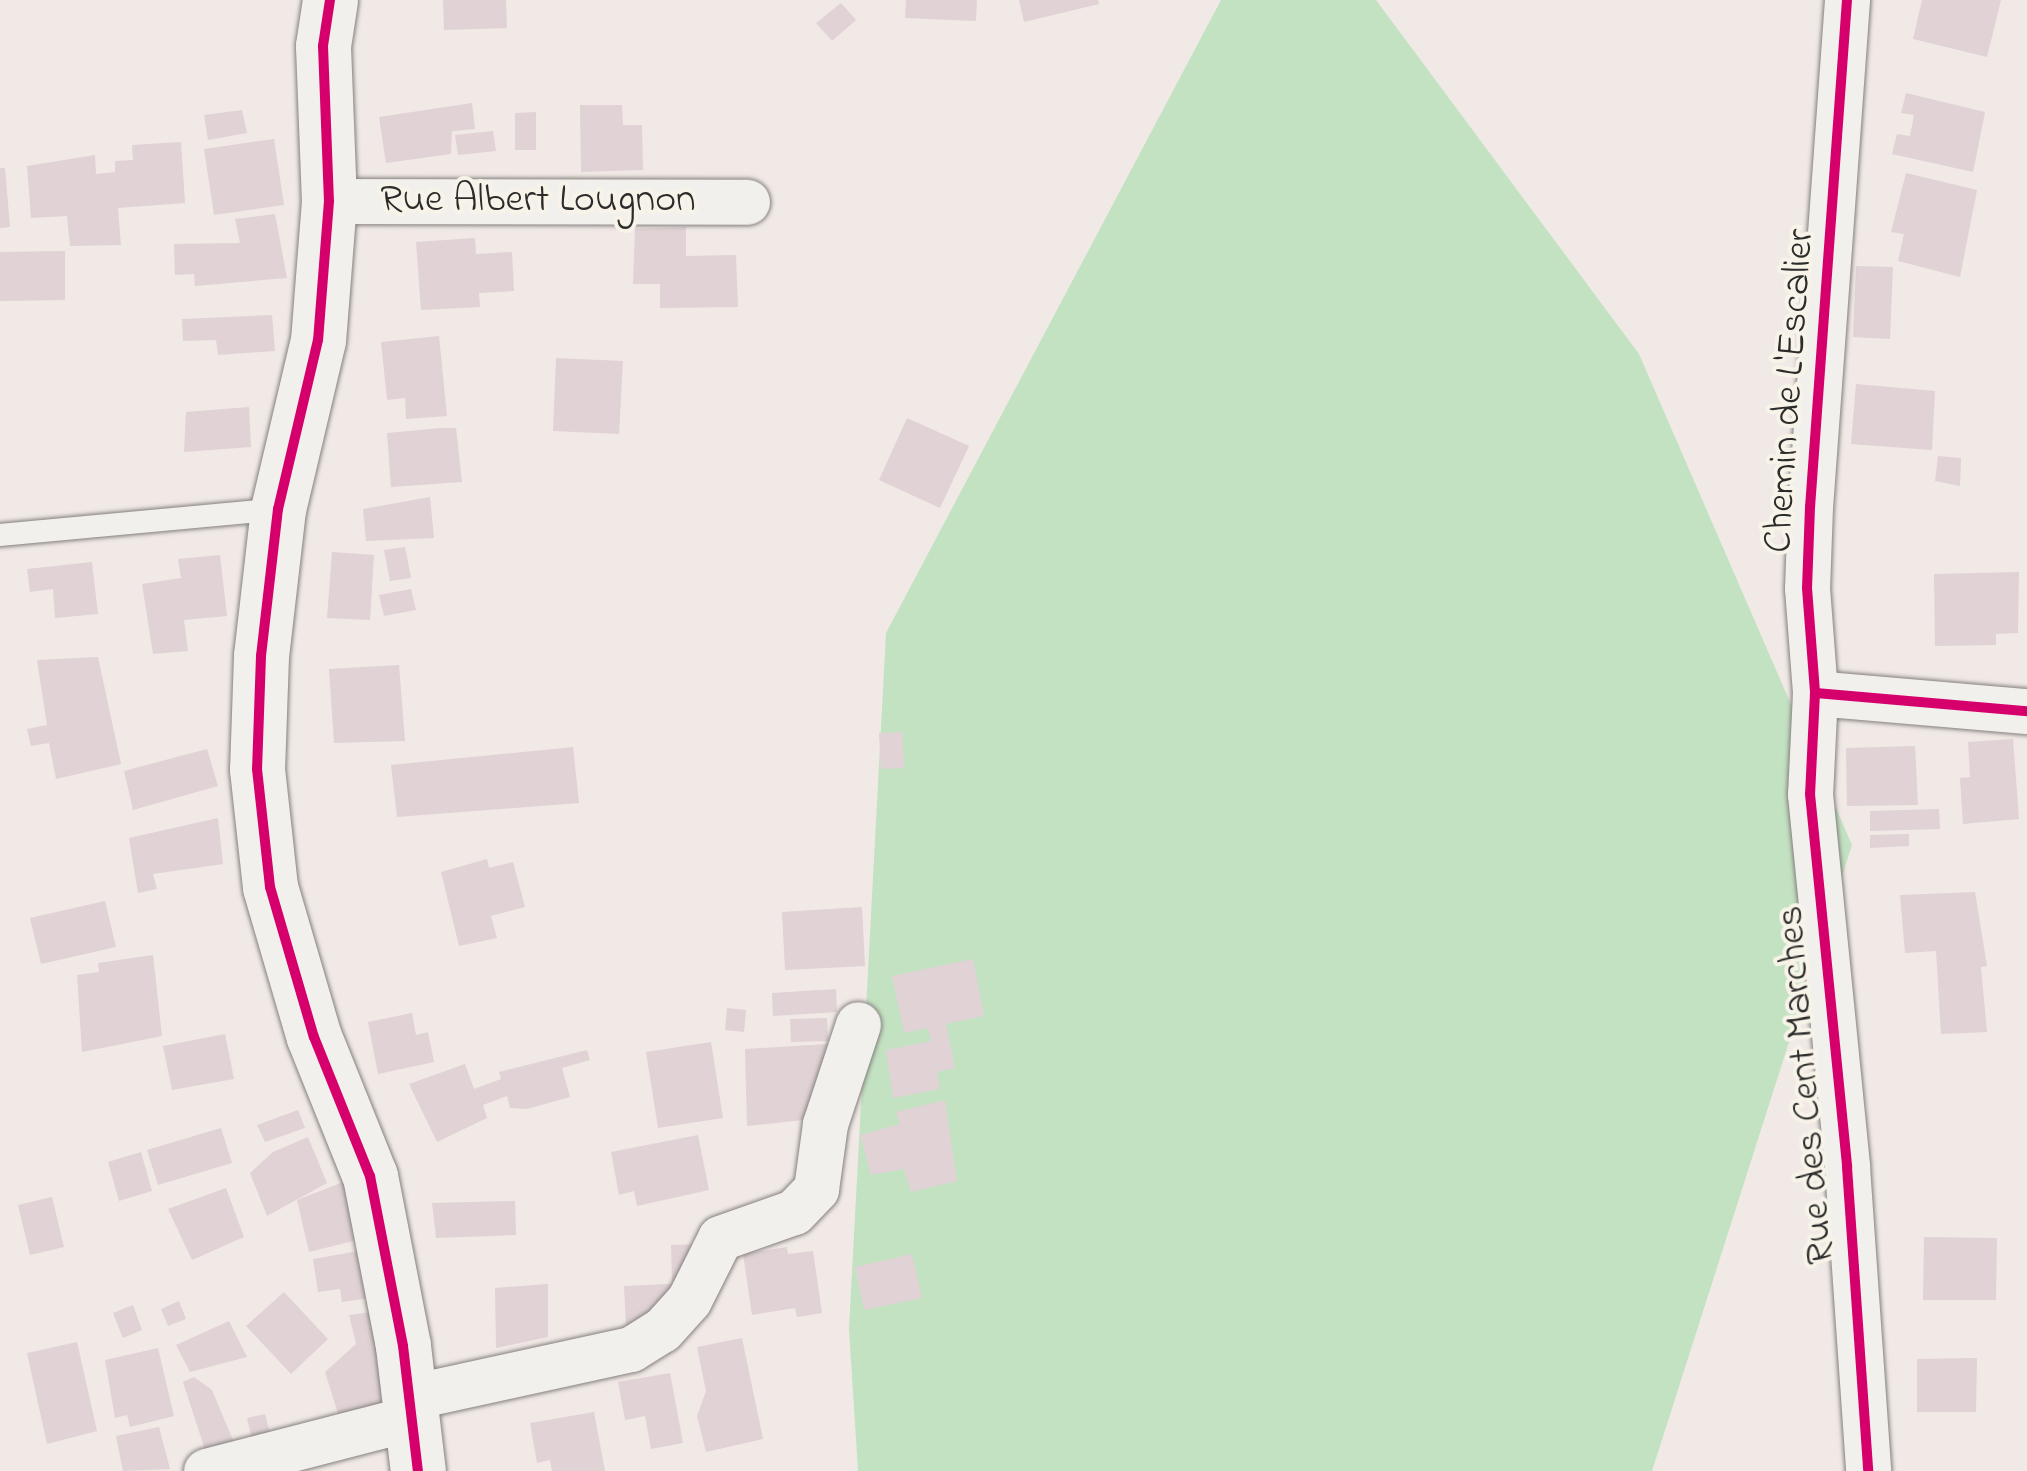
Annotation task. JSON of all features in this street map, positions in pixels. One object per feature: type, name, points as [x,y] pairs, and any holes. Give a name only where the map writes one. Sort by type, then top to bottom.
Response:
[{"type":"street","name":"Rue Albert Lougnon","points":[[330,0],[323,46],[329,200],[318,340],[278,508],[261,656],[257,769],[270,887],[314,1037],[370,1176],[403,1346],[412,1429]]},
{"type":"street","name":"Chemin de L'Escalier","points":[[1815,693],[1807,588],[1810,507],[1847,0]]},
{"type":"street","name":"Rue Albert Lougnon","points":[[329,200],[747,202]]},
{"type":"street","points":[[1815,693],[2027,711]]},
{"type":"street","name":"Rue des Cent Marches","points":[[1815,693],[1810,794],[1847,1167],[1868,1471]]},
{"type":"street","points":[[206,1471],[412,1429],[631,1349],[662,1330],[689,1300],[720,1238],[794,1212],[816,1189],[825,1124],[858,1024]]},
{"type":"lane","points":[[0,534],[278,508]]},
{"type":"green space","points":[[1221,0],[1376,0],[1639,354],[1852,845],[1652,1471],[858,1471],[849,1329],[886,633]]},
{"type":"building","points":[[443,0],[506,0],[507,28],[444,30]]},
{"type":"building","points":[[906,0],[977,0],[976,21],[905,18]]},
{"type":"building","points":[[1019,0],[1098,0],[1099,4],[1024,22]]},
{"type":"building","points":[[1922,0],[2001,0],[1987,57],[1913,39]]},
{"type":"building","points":[[841,3],[856,20],[832,41],[816,23]]},
{"type":"building","points":[[1906,93],[1985,112],[1973,172],[1892,154],[1897,134],[1910,136],[1914,115],[1901,113]]},
{"type":"building","points":[[472,103],[475,129],[452,131],[451,154],[386,163],[379,117]]},
{"type":"building","points":[[580,105],[622,105],[623,125],[642,125],[643,170],[581,172]]},
{"type":"building","points":[[242,110],[247,133],[208,140],[204,115]]},
{"type":"building","points":[[536,112],[536,150],[515,150],[515,113]]},
{"type":"building","points":[[493,131],[496,151],[458,155],[455,135]]},
{"type":"building","points":[[274,139],[284,205],[214,215],[204,149]]},
{"type":"building","points":[[181,142],[185,203],[118,208],[121,245],[70,246],[67,216],[31,218],[27,166],[95,155],[96,174],[115,172],[115,161],[133,160],[132,145]]},
{"type":"building","points":[[0,168],[5,168],[10,227],[0,228]]},
{"type":"building","points":[[1906,173],[1977,190],[1960,277],[1898,261],[1904,234],[1891,232]]},
{"type":"building","points":[[275,214],[287,278],[195,286],[194,274],[175,275],[174,244],[240,243],[235,219]]},
{"type":"building","points":[[686,227],[686,256],[736,255],[738,307],[660,308],[660,284],[633,284],[635,229]]},
{"type":"building","points":[[475,238],[476,254],[512,252],[514,291],[479,293],[480,307],[421,310],[416,242]]},
{"type":"building","points":[[65,251],[65,300],[0,301],[0,252]]},
{"type":"building","points":[[1856,266],[1893,267],[1890,339],[1853,337]]},
{"type":"building","points":[[272,315],[275,351],[218,355],[216,340],[183,341],[182,319]]},
{"type":"building","points":[[439,336],[447,416],[406,419],[405,398],[387,400],[381,342]]},
{"type":"building","points":[[556,358],[623,361],[619,434],[553,431]]},
{"type":"building","points":[[1856,384],[1935,391],[1932,450],[1851,444]]},
{"type":"building","points":[[249,407],[251,447],[184,452],[186,412]]},
{"type":"building","points":[[907,418],[969,446],[940,508],[879,480]]},
{"type":"building","points":[[456,428],[462,482],[391,487],[387,433]]},
{"type":"building","points":[[1938,456],[1961,458],[1960,486],[1935,481]]},
{"type":"building","points":[[430,497],[434,538],[366,541],[363,509]]},
{"type":"building","points":[[405,547],[411,578],[390,581],[384,550]]},
{"type":"building","points":[[332,552],[374,555],[370,620],[327,618]]},
{"type":"building","points":[[220,555],[227,616],[184,620],[188,651],[153,654],[142,584],[181,578],[178,559]]},
{"type":"building","points":[[92,562],[98,614],[55,618],[53,589],[30,592],[27,569]]},
{"type":"building","points":[[2019,572],[2018,633],[1996,634],[1996,645],[1935,646],[1934,574]]},
{"type":"building","points":[[411,589],[416,610],[384,616],[379,595]]},
{"type":"building","points":[[98,657],[121,764],[56,779],[49,743],[31,746],[27,729],[47,725],[37,660]]},
{"type":"building","points":[[399,665],[405,741],[334,743],[329,669]]},
{"type":"building","points":[[902,732],[904,768],[881,769],[879,733]]},
{"type":"building","points":[[2013,739],[2019,819],[1963,824],[1960,778],[1970,777],[1968,742]]},
{"type":"building","points":[[1915,746],[1918,805],[1847,806],[1846,748]]},
{"type":"building","points":[[573,747],[579,803],[397,817],[391,765]]},
{"type":"building","points":[[207,749],[218,786],[133,810],[124,771]]},
{"type":"building","points":[[1939,809],[1940,829],[1870,831],[1870,811]]},
{"type":"building","points":[[218,818],[223,864],[153,874],[157,889],[138,893],[129,838]]},
{"type":"building","points":[[1909,834],[1909,846],[1870,848],[1870,835]]},
{"type":"building","points":[[487,859],[489,868],[513,862],[525,907],[491,916],[497,938],[459,946],[441,872]]},
{"type":"building","points":[[1975,892],[1987,966],[1981,967],[1987,1032],[1941,1034],[1936,951],[1905,953],[1900,895]]},
{"type":"building","points":[[105,901],[116,947],[41,964],[30,918]]},
{"type":"building","points":[[862,907],[865,966],[785,970],[782,912]]},
{"type":"building","points":[[153,955],[162,1036],[82,1052],[77,975],[99,972],[98,963]]},
{"type":"building","points":[[973,959],[984,1016],[946,1024],[955,1068],[937,1072],[940,1089],[893,1098],[886,1050],[931,1041],[928,1028],[904,1033],[892,976]]},
{"type":"building","points":[[836,989],[837,1012],[773,1016],[772,993]]},
{"type":"building","points":[[727,1008],[746,1010],[744,1032],[725,1030]]},
{"type":"building","points":[[412,1013],[416,1035],[428,1032],[434,1062],[378,1074],[368,1022]]},
{"type":"building","points":[[827,1018],[828,1041],[791,1042],[790,1019]]},
{"type":"building","points":[[225,1034],[234,1079],[172,1090],[163,1046]]},
{"type":"building","points":[[711,1042],[723,1118],[658,1128],[646,1052]]},
{"type":"building","points":[[828,1044],[812,1119],[747,1126],[745,1049]]},
{"type":"building","points":[[587,1050],[590,1060],[562,1068],[570,1097],[527,1109],[510,1108],[507,1096],[483,1105],[487,1118],[437,1142],[409,1084],[465,1064],[474,1089],[501,1079],[499,1072]]},
{"type":"building","points":[[945,1100],[957,1181],[911,1192],[904,1169],[871,1175],[860,1135],[900,1124],[896,1112]]},
{"type":"building","points":[[298,1110],[305,1128],[265,1142],[257,1125]]},
{"type":"building","points":[[221,1128],[232,1163],[158,1185],[147,1150]]},
{"type":"building","points":[[698,1135],[709,1190],[637,1206],[634,1191],[619,1195],[611,1152]]},
{"type":"building","points":[[308,1137],[327,1183],[267,1216],[250,1173],[273,1152]]},
{"type":"building","points":[[141,1152],[152,1191],[119,1201],[108,1162]]},
{"type":"building","points":[[351,1179],[373,1236],[309,1252],[297,1200]]},
{"type":"building","points":[[226,1188],[244,1237],[192,1260],[168,1209]]},
{"type":"building","points":[[52,1197],[64,1247],[30,1255],[18,1205]]},
{"type":"building","points":[[515,1201],[516,1235],[436,1238],[432,1203]]},
{"type":"building","points":[[1924,1237],[1997,1238],[1996,1300],[1923,1300]]},
{"type":"building","points":[[700,1244],[702,1280],[672,1281],[671,1245]]},
{"type":"building","points":[[787,1247],[788,1254],[813,1251],[822,1313],[797,1317],[795,1308],[752,1315],[743,1254]]},
{"type":"building","points":[[370,1249],[378,1297],[342,1302],[340,1289],[318,1292],[313,1259]]},
{"type":"building","points":[[912,1254],[922,1298],[864,1310],[855,1267]]},
{"type":"building","points":[[688,1283],[627,1345],[624,1286]]},
{"type":"building","points":[[548,1284],[548,1337],[496,1348],[495,1288]]},
{"type":"building","points":[[284,1292],[328,1339],[291,1374],[246,1326]]},
{"type":"building","points":[[179,1301],[186,1319],[168,1326],[161,1309]]},
{"type":"building","points":[[133,1305],[142,1330],[123,1338],[113,1313]]},
{"type":"building","points":[[380,1311],[406,1400],[340,1420],[325,1372],[356,1344],[349,1315]]},
{"type":"building","points":[[229,1321],[247,1357],[190,1372],[176,1345]]},
{"type":"building","points":[[742,1338],[763,1439],[706,1452],[697,1416],[706,1391],[697,1347]]},
{"type":"building","points":[[77,1342],[97,1431],[47,1444],[27,1353]]},
{"type":"building","points":[[158,1348],[174,1416],[130,1427],[127,1415],[115,1418],[105,1360]]},
{"type":"building","points":[[1977,1358],[1976,1412],[1917,1412],[1917,1359]]},
{"type":"building","points":[[670,1373],[683,1443],[651,1449],[645,1416],[625,1420],[618,1382]]},
{"type":"building","points":[[194,1377],[212,1390],[240,1457],[207,1456],[183,1382]]},
{"type":"building","points":[[594,1412],[605,1471],[552,1471],[550,1460],[537,1463],[530,1423]]},
{"type":"building","points":[[265,1414],[274,1448],[255,1452],[247,1418]]},
{"type":"building","points":[[159,1427],[170,1469],[123,1471],[116,1436]]},
{"type":"cycle path","points":[[330,0],[323,46],[329,201],[318,340],[278,509],[261,656],[257,769],[270,887],[314,1037],[370,1176],[403,1346],[418,1471]]},
{"type":"cycle path","points":[[1847,0],[1810,507],[1807,588],[1815,693],[2027,711]]},
{"type":"cycle path","points":[[1815,693],[1810,794],[1847,1167],[1868,1471]]}]
